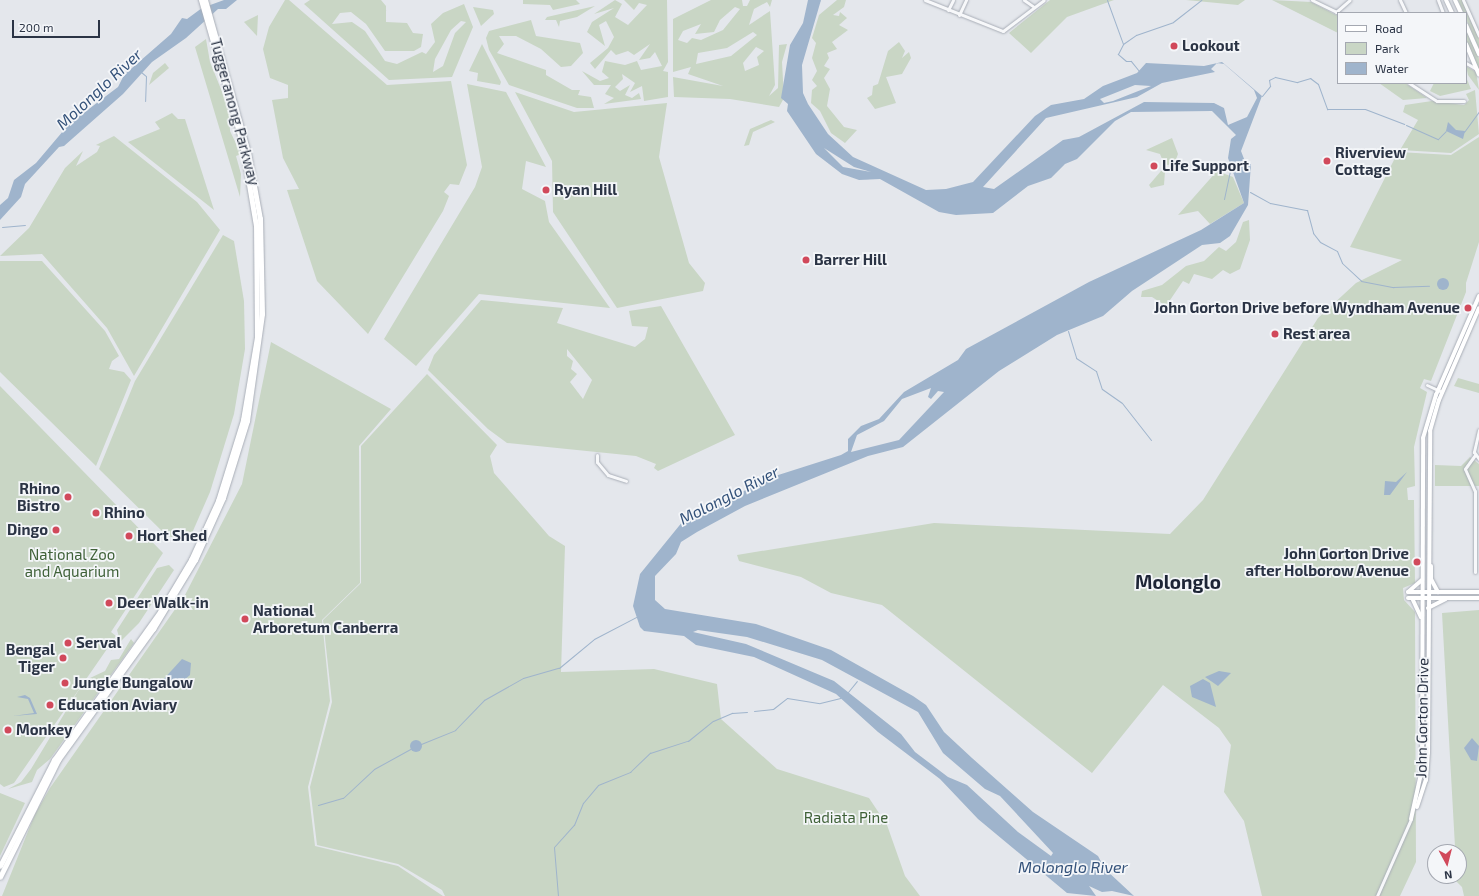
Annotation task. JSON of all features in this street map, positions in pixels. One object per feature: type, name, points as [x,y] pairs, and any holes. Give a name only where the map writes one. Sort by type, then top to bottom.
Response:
[{"type":"highway","name":"Tuggeranong Parkway","points":[[0,877],[58,760],[182,583],[218,510],[240,446],[259,354],[262,246],[251,166],[201,0]]},
{"type":"highway","name":"Tuggeranong Parkway","points":[[0,866],[54,760],[182,576],[218,500],[240,434],[255,351],[258,253],[248,170],[205,0]]},
{"type":"main road","points":[[1446,0],[1452,12]]},
{"type":"main road","points":[[1455,0],[1461,12]]},
{"type":"main road","points":[[1467,27],[1479,54]]},
{"type":"main road","points":[[1467,46],[1478,72]]},
{"type":"main road","name":"John Gorton Drive","points":[[1411,819],[1422,769],[1423,438],[1440,391],[1479,296]]},
{"type":"main road","name":"John Gorton Drive","points":[[1411,819],[1423,789],[1428,753],[1429,446],[1440,391],[1479,308]]},
{"type":"main road","points":[[1422,494],[1426,490],[1429,446]]},
{"type":"main road","points":[[1428,550],[1431,579],[1438,592]]},
{"type":"main road","points":[[1422,580],[1408,592],[1479,592]]},
{"type":"main road","points":[[1422,620],[1410,598],[1479,598]]},
{"type":"main road","points":[[1428,608],[1448,598]]},
{"type":"street","points":[[925,0],[1003,31],[1044,0]]},
{"type":"street","points":[[948,10],[953,0]]},
{"type":"street","points":[[959,14],[966,0]]},
{"type":"street","points":[[1024,0],[1034,7]]},
{"type":"street","points":[[1312,0],[1338,12],[1350,0]]},
{"type":"street","points":[[1400,0],[1406,12]]},
{"type":"street","points":[[1438,0],[1444,12]]},
{"type":"street","points":[[1463,0],[1479,36]]},
{"type":"street","points":[[1467,64],[1478,72]]},
{"type":"street","points":[[1411,84],[1437,101],[1464,100]]},
{"type":"street","points":[[1427,385],[1440,391]]},
{"type":"street","points":[[1475,572],[1477,522],[1475,490],[1465,469],[1475,455],[1479,430]]},
{"type":"street","points":[[597,455],[597,462],[608,475],[626,481]]},
{"type":"street","points":[[1475,455],[1479,459]]},
{"type":"street","points":[[1377,896],[1411,819]]},
{"type":"green space","points":[[285,0],[289,0],[387,85],[451,81],[467,165],[459,185],[450,184],[444,192],[449,196],[443,211],[368,334],[317,281],[287,190],[299,189],[283,158],[272,100],[288,98],[288,85],[270,78],[263,49],[269,27]]},
{"type":"green space","points":[[310,0],[381,0],[386,6],[386,22],[407,23],[413,33],[423,34],[421,47],[414,51],[385,51],[366,24],[351,12],[340,13],[332,24],[352,22],[365,31],[385,61],[397,64],[422,52],[426,54],[435,42],[431,24],[443,13],[464,4],[473,27],[452,77],[389,80],[304,4]],"holes":[[[461,21],[466,22],[455,33],[443,66],[433,72],[435,59],[451,30]]]},
{"type":"green space","points":[[523,0],[576,0],[580,4],[553,10],[550,5],[523,4]]},
{"type":"green space","points":[[615,0],[622,4],[615,17],[628,25],[647,5],[639,3],[634,10],[624,0],[667,0],[668,62],[663,71],[668,72],[668,97],[644,101],[642,86],[630,92],[635,83],[622,74],[623,79],[615,87],[620,91],[630,85],[625,95],[632,98],[639,93],[641,99],[604,104],[614,98],[605,94],[611,85],[594,85],[582,71],[600,81],[609,78],[602,72],[605,61],[625,65],[637,61],[641,70],[662,66],[655,52],[650,58],[639,60],[650,44],[634,55],[628,51],[616,55],[611,50],[595,69],[590,63],[608,48],[614,37],[606,21],[599,25],[605,46],[587,32],[592,22],[614,8],[594,14]]},
{"type":"green space","points":[[711,0],[742,0],[743,6],[747,6],[750,0],[772,0],[770,7],[767,2],[754,9],[749,25],[770,11],[775,85],[769,96],[778,88],[779,45],[787,44],[782,62],[784,98],[779,107],[730,99],[674,97],[673,77],[723,86],[688,74],[691,67],[673,72],[673,19]],"holes":[[[735,7],[740,9],[723,30],[701,40],[692,38],[687,43],[678,40],[683,31],[701,24],[695,34],[714,32],[720,20]],[[753,32],[757,35],[731,56],[696,64],[698,53],[727,48]],[[756,47],[764,51],[757,57],[759,65],[745,71],[743,63]]]},
{"type":"green space","points":[[837,0],[846,0],[844,7],[833,15],[839,16],[840,12],[847,18],[839,25],[848,30],[832,42],[837,49],[827,53],[829,58],[824,66],[830,69],[824,78],[830,89],[827,106],[844,127],[857,130],[845,143],[831,133],[820,111],[811,103],[812,90],[817,86],[812,80],[817,71],[812,58],[816,43],[812,38],[819,15]]},
{"type":"green space","points":[[1050,0],[1114,0],[1067,17],[1031,53],[1009,33]]},
{"type":"green space","points":[[1186,0],[1245,0],[1238,5]]},
{"type":"green space","points":[[1272,0],[1311,2],[1337,15],[1337,32]]},
{"type":"green space","points":[[1458,0],[1462,0],[1479,39],[1479,49],[1467,21],[1467,12],[1463,12]]},
{"type":"green space","points":[[595,6],[577,17],[560,21],[559,27],[556,20],[545,20],[547,17]]},
{"type":"green space","points":[[473,7],[493,10],[494,14],[481,26]]},
{"type":"green space","points":[[258,15],[257,36],[244,22]]},
{"type":"green space","points":[[531,20],[536,36],[580,43],[583,53],[571,66],[561,67],[541,49],[516,36],[499,36],[504,44],[497,53],[546,70],[546,75],[572,90],[580,90],[578,95],[591,97],[594,108],[577,108],[509,85],[489,50],[486,38],[489,31]]},
{"type":"green space","points":[[1467,32],[1479,59],[1479,70],[1467,42]]},
{"type":"green space","points":[[206,39],[210,62],[229,109],[230,131],[241,154],[236,156],[241,174],[240,197],[195,47]]},
{"type":"green space","points":[[899,42],[905,51],[902,58],[909,52],[911,58],[902,74],[886,77],[896,103],[875,109],[867,98],[872,95],[873,86],[878,84],[888,51]]},
{"type":"green space","points":[[482,44],[501,82],[500,85],[477,81],[478,73],[469,71]]},
{"type":"green space","points":[[165,63],[169,68],[149,85],[153,73]]},
{"type":"green space","points":[[1467,67],[1476,72],[1479,90],[1468,75]]},
{"type":"green space","points":[[1467,79],[1471,89],[1440,96],[1430,91],[1434,84],[1467,84]]},
{"type":"green space","points":[[467,84],[506,92],[546,167],[526,161],[522,189],[545,201],[549,222],[610,308],[479,294],[416,366],[384,339],[475,187],[482,167]]},
{"type":"green space","points":[[1380,84],[1406,84],[1427,98],[1403,100]]},
{"type":"green space","points":[[1475,90],[1479,134],[1451,153],[1400,150],[1418,120],[1403,112],[1405,105],[1432,101],[1464,105],[1469,100],[1466,94]]},
{"type":"green space","points":[[515,92],[574,112],[667,103],[659,157],[689,263],[705,283],[703,291],[617,308],[553,212],[552,161]]},
{"type":"green space","points":[[172,113],[178,119],[185,119],[214,210],[128,142],[160,129],[155,122]]},
{"type":"green space","points":[[771,120],[775,122],[753,132],[749,145],[744,146],[750,129]]},
{"type":"green space","points":[[114,136],[197,202],[220,230],[134,376],[107,328],[42,254],[0,256],[29,228],[65,168],[83,151],[76,166],[97,152],[100,146],[96,145]]},
{"type":"green space","name":"Molonglo","points":[[1479,137],[1479,242],[1466,283],[1466,292],[1431,381],[1424,379],[1420,388],[1427,392],[1414,447],[1415,486],[1407,488],[1408,500],[1414,500],[1415,583],[1403,588],[1404,600],[1415,612],[1416,862],[1400,896],[1262,896],[1244,821],[1224,792],[1231,745],[1219,728],[1163,685],[1092,773],[882,605],[831,593],[801,577],[739,561],[737,555],[934,523],[1170,534],[1203,500],[1318,318],[1356,283],[1402,260],[1350,247],[1398,152],[1451,155]]},
{"type":"green space","points":[[1172,138],[1178,154],[1175,162],[1168,165],[1164,164],[1160,154],[1146,150]]},
{"type":"green space","points":[[1161,171],[1165,171],[1164,185],[1151,188],[1149,185]]},
{"type":"green space","points":[[1217,171],[1233,177],[1244,203],[1210,224],[1198,211],[1178,215]]},
{"type":"green space","points":[[1249,220],[1250,240],[1240,269],[1230,274],[1223,270],[1212,279],[1194,274],[1189,284],[1183,281],[1166,306],[1152,297],[1141,297],[1142,291],[1162,285],[1186,266],[1204,261],[1219,247],[1226,251],[1236,242],[1243,222]]},
{"type":"green space","points":[[223,235],[234,241],[244,301],[245,349],[234,414],[210,492],[189,540],[181,541],[166,535],[99,469],[135,381]]},
{"type":"green space","points":[[0,261],[42,261],[105,331],[119,356],[112,361],[109,369],[124,372],[131,380],[96,466],[0,372]]},
{"type":"green space","points":[[481,300],[563,308],[557,323],[635,347],[645,339],[648,327],[632,326],[629,311],[661,306],[735,435],[658,471],[654,468],[656,464],[636,456],[507,443],[488,429],[428,370],[434,355]],"holes":[[[567,349],[592,380],[583,399],[570,382],[577,374],[571,369],[573,361],[567,356]]]},
{"type":"green space","name":"National Arboretum Canberra","points":[[271,342],[391,409],[359,446],[360,583],[322,620],[330,701],[308,787],[315,846],[398,866],[443,896],[2,896],[35,814],[50,788],[185,595],[242,484]]},
{"type":"green space","name":"Radiata Pine","points":[[427,374],[497,445],[490,456],[494,473],[549,536],[565,546],[561,672],[654,669],[717,684],[721,719],[777,769],[869,798],[887,825],[905,876],[920,896],[445,896],[442,890],[398,864],[317,845],[310,787],[332,702],[323,620],[361,583],[361,446]]},
{"type":"green space","points":[[1458,378],[1479,384],[1479,393],[1454,386]]},
{"type":"green space","name":"National Zoo and Aquarium","points":[[0,386],[163,553],[111,632],[116,636],[14,783],[4,787],[0,784]]},
{"type":"green space","points":[[1470,457],[1479,464],[1479,486],[1435,486],[1435,465],[1461,466]]},
{"type":"green space","points":[[169,565],[174,570],[139,623],[111,651],[119,637],[117,630],[157,568]]},
{"type":"green space","points":[[1479,610],[1479,896],[1464,896],[1462,887],[1459,884],[1467,884],[1467,844],[1455,844],[1442,613]]},
{"type":"green space","points":[[131,639],[134,643],[50,759],[37,770],[32,782],[8,789],[21,782],[31,769],[78,691],[90,678],[105,671],[111,660],[119,659]]},
{"type":"green space","points":[[0,793],[25,803],[0,856]]},
{"type":"water","name":"Molonglo River","points":[[224,0],[237,0],[226,9],[218,9],[186,38],[152,62],[123,94],[64,146],[59,147],[25,184],[21,197],[0,220],[0,205],[8,198],[14,180],[36,163],[69,124],[118,87],[124,75],[171,34],[182,18],[187,19],[202,8]]},
{"type":"water","points":[[808,0],[821,0],[802,65],[803,93],[808,104],[828,134],[853,157],[926,190],[946,189],[973,182],[1035,116],[1051,105],[1084,99],[1103,86],[1137,73],[1146,63],[1204,66],[1217,63],[1222,62],[1262,96],[1241,151],[1246,164],[1251,164],[1248,205],[1230,236],[1220,243],[1202,245],[1132,291],[1103,316],[1057,335],[999,371],[903,447],[868,456],[745,506],[697,532],[681,542],[676,554],[655,576],[655,600],[665,609],[756,624],[831,650],[913,696],[926,705],[944,732],[972,758],[1033,812],[1098,856],[1105,869],[1134,896],[1112,891],[1102,892],[1089,886],[1096,896],[1067,893],[978,819],[940,779],[878,732],[836,694],[754,657],[696,645],[684,636],[644,631],[640,627],[633,606],[640,574],[683,521],[772,477],[841,455],[848,451],[848,439],[861,426],[879,419],[904,392],[958,360],[966,349],[1089,282],[1201,230],[1244,203],[1228,158],[1231,139],[1236,135],[1212,111],[1131,112],[1115,121],[1077,159],[1065,164],[1051,178],[1028,186],[993,213],[956,215],[939,212],[880,179],[859,180],[842,174],[816,154],[787,111],[788,104],[781,98],[790,45],[803,23]],"holes":[[[1217,63],[1224,64],[1254,90],[1257,98],[1247,117],[1228,125],[1224,108],[1214,103],[1144,102],[1079,137],[1063,140],[994,189],[983,187],[1046,118],[1137,97],[1162,83],[1215,72],[1211,69]],[[1135,85],[1151,86],[1113,101],[1104,103],[1100,99]],[[824,148],[854,167],[871,172],[843,167]],[[931,388],[928,397],[931,399],[938,391],[944,392],[899,440],[851,452],[857,435],[884,421],[902,399]],[[698,630],[747,637],[822,660],[918,712],[943,753],[985,789],[1000,796],[1053,853],[1051,856],[1018,832],[967,785],[948,777],[915,752],[901,734],[834,681],[746,644],[693,632]]]},
{"type":"water","points":[[1448,122],[1456,130],[1465,131],[1463,139],[1446,131]]},
{"type":"water","points":[[1443,278],[1447,280],[1449,284],[1447,288],[1443,290],[1439,288],[1437,284],[1439,280]]},
{"type":"water","points":[[1441,303],[1444,304],[1444,314],[1437,315],[1434,314],[1433,307],[1434,304]]},
{"type":"water","points":[[1407,472],[1390,495],[1384,495],[1385,481],[1396,482]]},
{"type":"water","points":[[182,659],[191,663],[190,675],[176,687],[162,689],[161,682]]},
{"type":"water","points":[[1219,671],[1231,673],[1218,686],[1205,677]]},
{"type":"water","points":[[1203,679],[1210,683],[1216,707],[1192,697],[1190,686]]},
{"type":"water","points":[[25,695],[30,698],[37,714],[13,716],[34,713],[28,699],[17,697]]},
{"type":"water","points":[[1472,738],[1479,746],[1477,761],[1471,760],[1464,748]]},
{"type":"water","points":[[414,740],[418,740],[422,746],[418,752],[414,752],[410,748],[410,744]]},
{"type":"waterway","points":[[1107,0],[1123,44]]},
{"type":"waterway","points":[[1139,71],[1131,61],[1126,61],[1118,54],[1123,44],[1136,35],[1173,22],[1201,0]]},
{"type":"waterway","points":[[141,72],[146,76],[145,101]]},
{"type":"waterway","points":[[1262,96],[1270,86],[1269,80],[1275,77],[1297,82],[1310,78],[1318,84],[1327,109],[1365,109],[1404,124]]},
{"type":"waterway","points":[[1464,132],[1479,111]]},
{"type":"waterway","points":[[1406,125],[1438,139],[1446,131]]},
{"type":"waterway","points":[[1224,199],[1231,167]]},
{"type":"waterway","points":[[1250,192],[1270,203],[1307,210],[1313,233],[1320,242],[1337,251],[1342,263],[1361,281],[1393,287],[1429,286]]},
{"type":"waterway","points":[[2,227],[25,225]]},
{"type":"waterway","points":[[1068,331],[1076,358],[1096,371],[1102,389],[1122,403],[1151,440]]},
{"type":"waterway","points":[[421,744],[455,730],[484,700],[523,678],[559,668],[594,639],[638,616]]},
{"type":"waterway","points":[[848,692],[857,681]]},
{"type":"waterway","points":[[754,711],[773,709],[787,698],[820,703],[840,698]]},
{"type":"waterway","points":[[558,896],[554,847],[574,825],[583,803],[598,785],[630,772],[650,753],[688,741],[713,721],[732,713],[747,712]]},
{"type":"waterway","points":[[318,805],[343,798],[374,769],[412,748]]},
{"type":"place","name":"Lookout","points":[[1174,46]]},
{"type":"place","name":"Riverview Cottage","points":[[1327,161]]},
{"type":"place","name":"Life Support","points":[[1154,166]]},
{"type":"place","name":"Ryan Hill","points":[[546,190]]},
{"type":"place","name":"Barrer Hill","points":[[806,260]]},
{"type":"place","name":"John Gorton Drive before Wyndham Avenue","points":[[1468,308]]},
{"type":"place","name":"Rest area","points":[[1275,334]]},
{"type":"place","name":"Rhino Bistro","points":[[68,497]]},
{"type":"place","name":"Rhino","points":[[96,513]]},
{"type":"place","name":"Dingo","points":[[56,530]]},
{"type":"place","name":"Hort Shed","points":[[129,536]]},
{"type":"place","name":"John Gorton Drive after Holborow Avenue","points":[[1417,562]]},
{"type":"place","name":"Deer Walk-in","points":[[109,603]]},
{"type":"place","name":"National Arboretum Canberra","points":[[245,619]]},
{"type":"place","name":"Serval","points":[[68,643]]},
{"type":"place","name":"Bengal Tiger","points":[[63,658]]},
{"type":"place","name":"Jungle Bungalow","points":[[65,683]]},
{"type":"place","name":"Education Aviary","points":[[50,705]]},
{"type":"place","name":"Monkey","points":[[8,730]]},
{"type":"district","name":"Molonglo","points":[[1178,582]]}]
